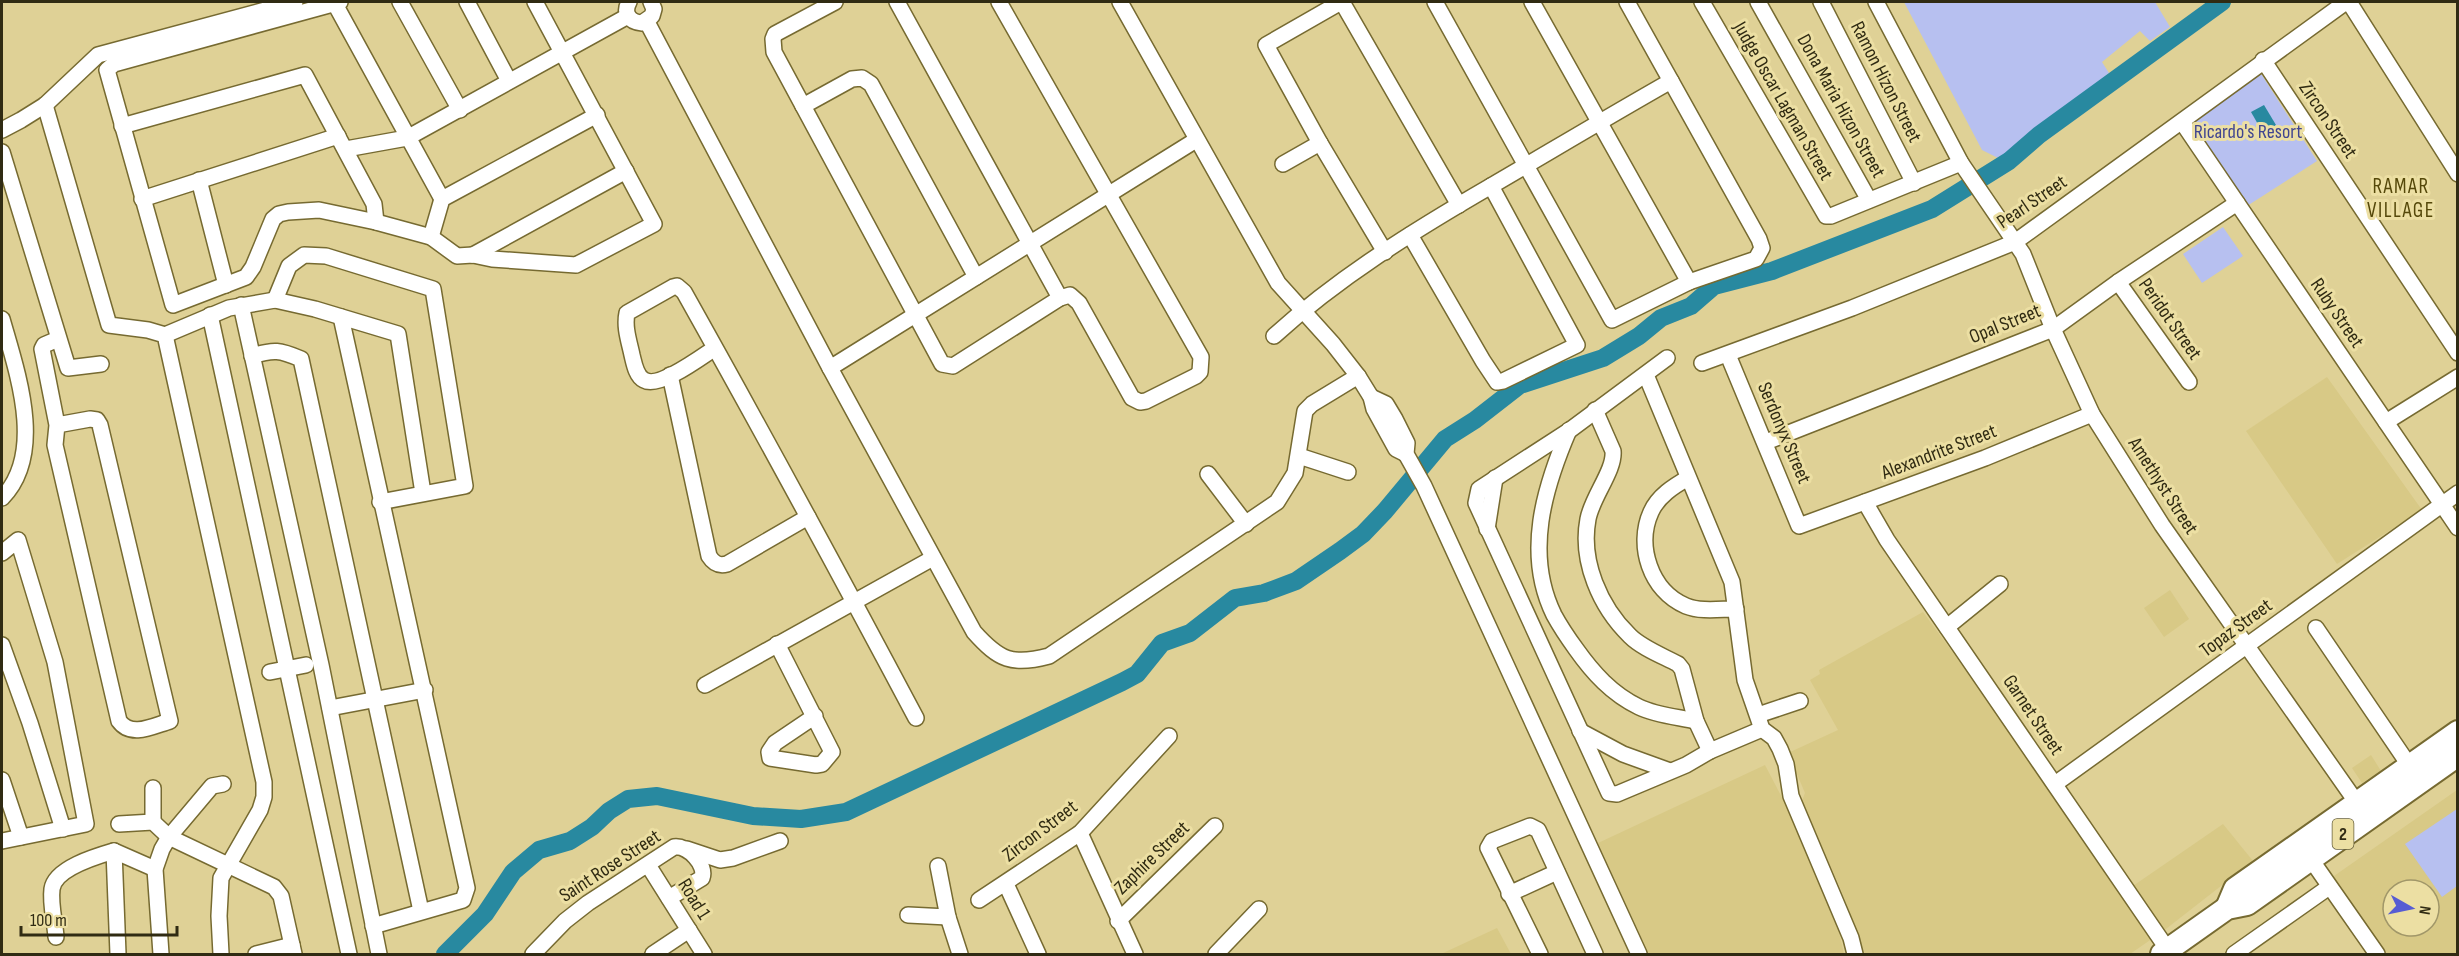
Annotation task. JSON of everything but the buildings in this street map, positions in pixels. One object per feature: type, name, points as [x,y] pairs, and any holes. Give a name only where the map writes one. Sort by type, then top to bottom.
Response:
[{"type":"highway","name":"2","points":[[2227,908],[2235,889],[2457,732]]},
{"type":"highway","name":"2","points":[[2165,952],[2227,908],[2247,904],[2457,755]]},
{"type":"street","points":[[2,130],[45,105],[98,55],[295,2]]},
{"type":"street","points":[[400,2],[460,110]]},
{"type":"street","points":[[467,2],[509,81]]},
{"type":"street","points":[[442,200],[337,3],[114,64],[107,70],[173,304],[246,277],[273,219],[279,214],[319,210],[431,237],[457,256],[473,255],[522,262],[581,264],[654,224],[535,2]]},
{"type":"street","points":[[142,199],[199,180],[342,143],[407,138],[562,52],[628,9],[636,23],[647,21],[654,9],[652,2]]},
{"type":"street","points":[[835,2],[780,31],[773,39],[774,52],[942,364],[951,366],[1065,295],[1074,297],[1132,398],[1146,401],[1200,372],[1201,357],[999,2]]},
{"type":"street","points":[[897,2],[1060,298]]},
{"type":"street","points":[[1120,2],[1278,283],[1301,311],[1334,344],[1371,397],[1386,404],[1390,411],[1407,444],[1409,460],[1424,486],[1639,954]]},
{"type":"street","points":[[1385,252],[1320,143],[1266,45],[1342,2],[1459,205]]},
{"type":"street","points":[[1435,2],[1612,320],[1689,282],[1756,259],[1762,248],[1627,2]]},
{"type":"street","points":[[1532,2],[1689,282]]},
{"type":"street","name":"Judge Oscar Lagman Street","points":[[1702,2],[1823,214],[1831,216],[1869,200]]},
{"type":"street","name":"Dona Maria Hizon Street","points":[[1758,2],[1869,200]]},
{"type":"street","name":"Ramon Hizon Street","points":[[1821,2],[1914,183]]},
{"type":"street","name":"Amethyst Street","points":[[1876,2],[1964,168],[2015,242],[2031,270],[2053,329],[2092,414],[2162,525],[2357,803]]},
{"type":"street","points":[[2348,2],[2457,174]]},
{"type":"street","name":"Pearl Street","points":[[1702,363],[1728,356],[2015,242],[2182,122],[2263,60],[2348,2]]},
{"type":"street","points":[[647,21],[830,368],[974,632],[989,649],[1008,661],[1031,661],[1049,656],[1277,502],[1295,473],[1305,411],[1312,404],[1358,376]]},
{"type":"street","name":"Zircon Street","points":[[2263,60],[2457,354]]},
{"type":"street","points":[[122,126],[305,75],[374,204],[376,222]]},
{"type":"street","points":[[803,106],[852,79],[862,78],[871,84],[976,277]]},
{"type":"street","points":[[1274,336],[1301,311],[1410,235],[1671,81]]},
{"type":"street","points":[[45,105],[109,325],[148,330],[165,335],[210,315],[241,305],[275,300],[398,334],[423,492]]},
{"type":"street","points":[[431,237],[442,200],[597,115]]},
{"type":"street","name":"Ruby Street","points":[[2182,122],[2457,528]]},
{"type":"street","points":[[830,368],[1196,140]]},
{"type":"street","points":[[1283,164],[1320,143]]},
{"type":"street","points":[[2,152],[68,368],[101,364]]},
{"type":"street","points":[[1869,200],[1964,168]]},
{"type":"street","points":[[473,255],[626,171]]},
{"type":"street","points":[[199,180],[226,285]]},
{"type":"street","points":[[1410,235],[1497,382],[1577,345],[1491,186]]},
{"type":"street","name":"Opal Street","points":[[1766,442],[2053,329],[2237,202]]},
{"type":"street","points":[[275,300],[289,266],[304,255],[326,256],[434,289],[465,486],[423,492],[380,502]]},
{"type":"street","name":"Peridot Street","points":[[2118,282],[2189,382]]},
{"type":"street","points":[[716,348],[655,382],[644,381],[634,365],[626,327],[627,313],[634,307],[677,286],[684,292],[716,348],[854,600],[916,718]]},
{"type":"street","points":[[241,305],[330,708],[379,954]]},
{"type":"street","points":[[210,315],[350,954]]},
{"type":"street","points":[[341,317],[467,888],[467,894],[463,900],[373,926]]},
{"type":"street","points":[[2,319],[17,375],[26,444],[20,471],[12,488],[2,498]]},
{"type":"street","points":[[165,335],[264,782],[264,797],[260,810],[221,878],[219,916],[221,954]]},
{"type":"street","points":[[57,425],[90,419],[97,420],[100,425],[170,721],[133,731],[124,728],[119,721],[55,445],[57,425],[42,356],[44,345],[58,339]]},
{"type":"street","points":[[252,356],[282,351],[301,359],[421,911]]},
{"type":"street","name":"Serdonyx Street","points":[[1728,356],[1766,442],[1799,526]]},
{"type":"street","points":[[1667,358],[1570,430],[1479,489],[1476,494],[1476,503],[1609,793],[1617,794],[1670,771],[1800,701]]},
{"type":"street","points":[[670,375],[712,562],[718,565],[727,564],[808,518]]},
{"type":"street","points":[[1646,375],[1732,582],[1745,680],[1760,722],[1780,749],[1786,764],[1791,796],[1851,938],[1855,954]]},
{"type":"street","points":[[2386,422],[2457,377]]},
{"type":"street","points":[[1595,410],[1614,458],[1600,486],[1588,519],[1590,568],[1597,589],[1631,638],[1678,664],[1682,669],[1696,721],[1710,751]]},
{"type":"street","name":"Alexandrite Street","points":[[1799,526],[2092,414]]},
{"type":"street","points":[[1570,430],[1552,471],[1545,496],[1538,550],[1544,585],[1554,615],[1588,666],[1605,685],[1641,708],[1696,721]]},
{"type":"street","points":[[1299,456],[1348,472]]},
{"type":"street","points":[[1208,474],[1246,524]]},
{"type":"street","points":[[1688,478],[1662,496],[1652,511],[1644,533],[1644,551],[1648,564],[1660,585],[1686,606],[1706,610],[1736,609]]},
{"type":"street","name":"Topaz Street","points":[[2055,784],[2457,493]]},
{"type":"street","name":"Garnet Street","points":[[1865,502],[1887,540],[2055,784],[2165,952]]},
{"type":"street","points":[[2,553],[18,540],[55,662],[86,824],[2,841]]},
{"type":"street","points":[[705,685],[933,558]]},
{"type":"street","points":[[1947,627],[2000,584]]},
{"type":"street","points":[[1530,625],[1554,615]]},
{"type":"street","points":[[2316,628],[2409,765]]},
{"type":"street","points":[[2,645],[30,723],[63,829]]},
{"type":"street","points":[[777,645],[815,716]]},
{"type":"street","points":[[270,672],[306,665]]},
{"type":"street","points":[[330,708],[424,690]]},
{"type":"street","points":[[1580,731],[1623,754],[1670,771]]},
{"type":"street","name":"Zircon Street","points":[[979,900],[1006,884],[1080,832],[1169,736]]},
{"type":"street","points":[[2,780],[21,837]]},
{"type":"street","points":[[161,954],[155,869],[162,849],[169,837],[212,786],[223,783]]},
{"type":"street","points":[[153,788],[153,822]]},
{"type":"street","points":[[119,824],[153,822],[169,837],[274,887],[281,896],[293,950],[256,954]]},
{"type":"street","name":"Zaphire Street","points":[[1118,921],[1215,826]]},
{"type":"street","points":[[1540,954],[1488,848],[1492,841],[1533,826],[1538,830],[1595,954]]},
{"type":"street","points":[[1080,832],[1118,921],[1135,954]]},
{"type":"street","points":[[687,849],[720,860],[734,858],[780,841]]},
{"type":"street","name":"Saint Rose Street","points":[[534,954],[565,921],[588,903],[674,847],[681,846],[687,849],[704,870],[702,878],[669,898]]},
{"type":"street","points":[[56,937],[52,889],[56,880],[70,868],[88,859],[114,851],[155,869]]},
{"type":"street","points":[[114,851],[118,954]]},
{"type":"street","points":[[2310,858],[2372,953]]},
{"type":"street","name":"Road 1","points":[[648,865],[704,954]]},
{"type":"street","points":[[938,867],[948,917],[960,954]]},
{"type":"street","points":[[1509,894],[1557,872]]},
{"type":"street","points":[[1006,884],[1038,954]]},
{"type":"street","points":[[2234,954],[2329,887]]},
{"type":"street","points":[[1216,954],[1259,909]]},
{"type":"street","points":[[908,915],[948,917]]},
{"type":"street","points":[[653,954],[689,930]]},
{"type":"shaded area","points":[[2264,105],[2276,125],[2263,133],[2251,112]]},
{"type":"shaded area","points":[[2327,377],[2422,510],[2337,564],[2246,431]]},
{"type":"shaded area","points":[[2170,590],[2189,619],[2164,637],[2144,608]]},
{"type":"shaded area","points":[[1923,612],[2047,781],[2156,936],[2130,954],[1865,954],[1841,890],[1802,801],[1805,793],[1788,753],[1838,730],[1810,680],[1820,674],[1819,670]]},
{"type":"shaded area","points":[[2371,755],[2381,771],[2362,783],[2352,768]]},
{"type":"shaded area","points":[[1765,765],[1800,832],[1839,932],[1844,954],[1649,954],[1598,843]]},
{"type":"shaded area","points":[[2457,790],[2457,954],[2385,954],[2339,888],[2334,876]]},
{"type":"shaded area","points":[[2223,824],[2253,861],[2162,932],[2130,888]]},
{"type":"shaded area","points":[[1497,928],[1511,954],[1441,954]]},
{"type":"green space","points":[[1904,2],[2155,2],[2170,27],[2150,41],[2140,31],[2102,62],[2109,73],[2004,161],[1982,150]]},
{"type":"green space","name":"Ricardo's Resort","points":[[2260,72],[2317,161],[2247,206],[2189,120]]},
{"type":"green space","points":[[2223,227],[2243,256],[2202,283],[2183,254]]},
{"type":"green space","points":[[2457,809],[2457,886],[2442,897],[2441,878],[2429,878],[2405,844]]},
{"type":"waterway","points":[[445,954],[485,914],[513,872],[539,850],[570,841],[628,799],[657,796],[753,816],[801,819],[846,812],[1137,674],[1162,643],[1190,633],[1235,598],[1264,593],[1296,581],[1363,534],[1445,439],[1475,420],[1520,385],[1603,358],[1639,336],[1661,318],[1691,306],[1714,286],[1772,271],[1932,209],[2009,161],[2039,135],[2222,2]]},
{"type":"district","name":"RAMAR VILLAGE","points":[[2401,198]]}]
